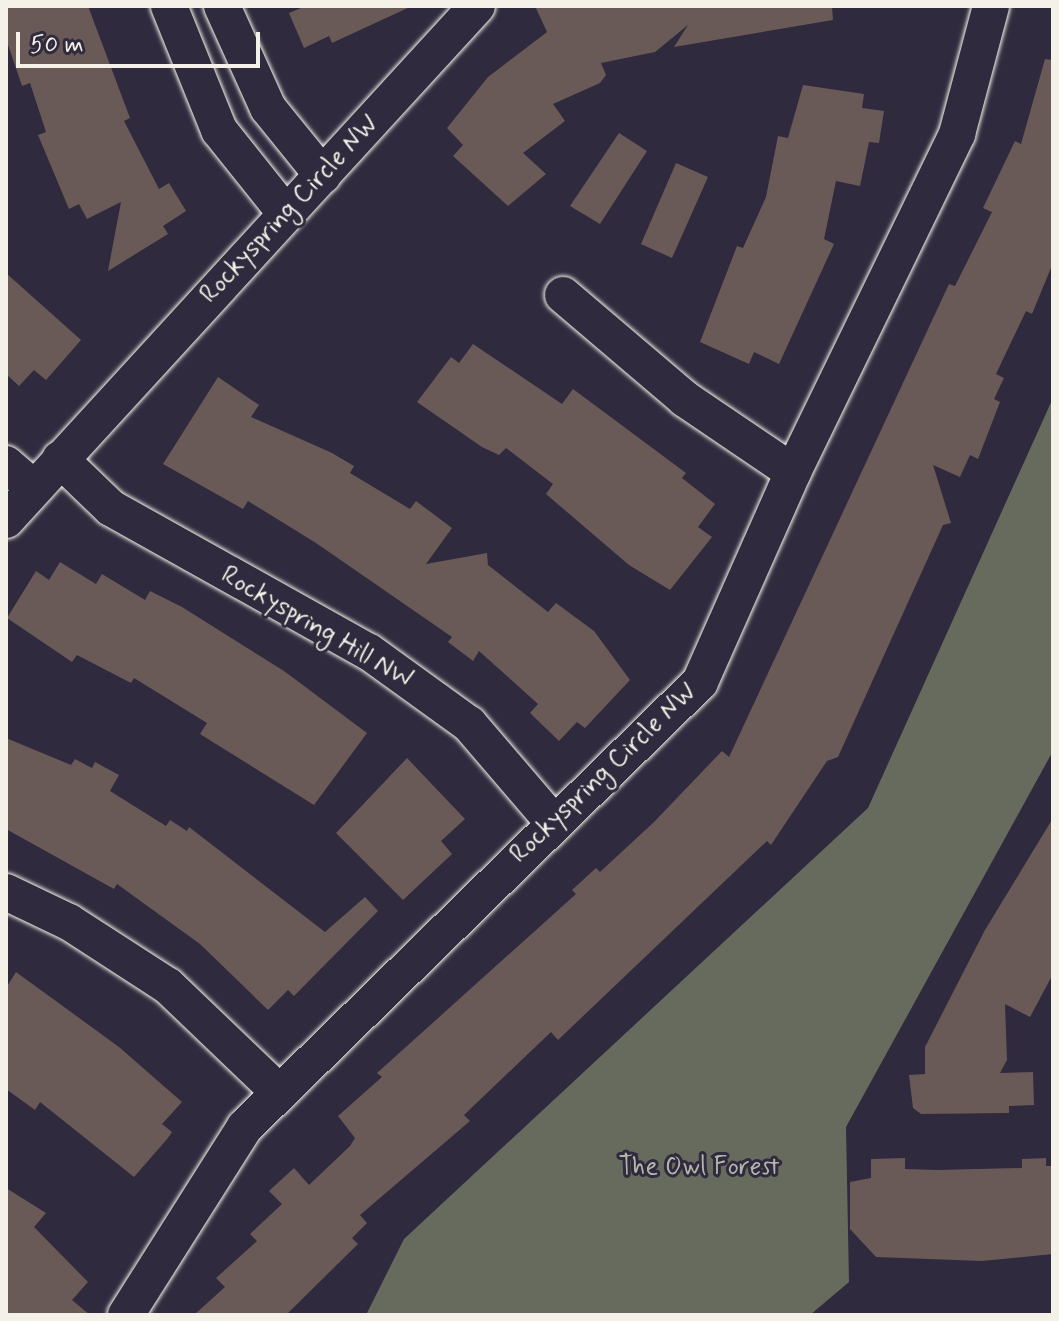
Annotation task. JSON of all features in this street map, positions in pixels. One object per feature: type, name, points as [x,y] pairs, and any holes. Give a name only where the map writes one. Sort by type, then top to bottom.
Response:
[{"type":"street","points":[[169,6],[219,130],[286,214]]},
{"type":"street","points":[[222,6],[268,108],[323,176]]},
{"type":"street","name":"Rockyspring Circle NW","points":[[6,520],[19,476],[60,459],[477,6]]},
{"type":"street","name":"Rockyspring Circle NW","points":[[126,1315],[245,1127],[279,1092],[374,1007],[552,821],[700,682],[793,472],[957,134],[991,26],[991,6]]},
{"type":"street","points":[[563,295],[685,399],[793,472]]},
{"type":"street","name":"Rockyspring Hill NW","points":[[60,459],[111,508],[369,652],[469,724],[552,821]]},
{"type":"street","points":[[6,892],[69,922],[168,986],[279,1092]]},
{"type":"green space","name":"The Owl Forest","points":[[1053,398],[1053,751],[846,1127],[849,1282],[810,1315],[366,1315],[404,1239],[868,808]]},
{"type":"building","points":[[6,6],[88,6],[130,118],[124,121],[159,189],[169,183],[186,211],[163,226],[168,234],[108,271],[121,202],[87,219],[79,204],[69,209],[38,135],[46,132],[30,83],[22,86],[6,39]]},
{"type":"building","points":[[306,6],[412,6],[332,43],[329,36],[304,48],[289,13]]},
{"type":"building","points":[[535,6],[832,6],[833,20],[674,47],[688,25],[655,52],[601,63],[606,75],[600,83],[553,104],[565,121],[523,153],[546,174],[508,206],[453,156],[463,145],[447,128],[488,77],[547,32]]},
{"type":"building","points":[[1045,59],[1053,60],[1053,263],[1032,314],[1026,311],[996,374],[1004,378],[994,399],[1000,402],[978,459],[970,455],[960,477],[933,465],[951,523],[943,525],[838,757],[827,761],[771,845],[767,841],[558,1040],[551,1032],[464,1115],[470,1121],[360,1215],[367,1223],[352,1238],[358,1244],[286,1315],[194,1315],[225,1287],[216,1278],[257,1241],[250,1234],[282,1204],[269,1191],[294,1168],[309,1185],[350,1146],[355,1138],[338,1116],[382,1077],[377,1073],[576,894],[572,890],[596,868],[600,872],[654,822],[722,751],[729,757],[949,284],[955,286],[992,212],[983,208],[1015,141],[1021,144]]},
{"type":"building","points":[[803,85],[864,94],[862,108],[884,111],[879,143],[869,142],[860,186],[836,181],[824,239],[834,244],[779,364],[754,352],[749,364],[700,342],[737,246],[743,248],[766,197],[778,136],[788,138]]},
{"type":"building","points":[[619,133],[647,151],[600,224],[570,206]]},
{"type":"building","points":[[676,163],[708,177],[672,258],[641,244]]},
{"type":"building","points":[[6,273],[81,340],[46,380],[34,370],[19,386],[6,374]]},
{"type":"building","points":[[473,344],[562,404],[573,389],[686,473],[682,478],[715,504],[698,527],[712,537],[670,590],[629,565],[546,494],[553,484],[506,448],[499,455],[482,447],[417,402],[451,357],[459,363]]},
{"type":"building","points":[[218,377],[259,405],[251,417],[332,453],[354,466],[350,473],[410,509],[416,501],[452,528],[426,564],[487,553],[488,565],[548,612],[556,603],[594,631],[630,680],[585,728],[577,722],[559,741],[530,713],[538,704],[479,651],[473,661],[448,642],[452,637],[316,543],[248,501],[243,509],[163,464]]},
{"type":"building","points":[[60,562],[96,584],[102,574],[145,600],[150,591],[182,607],[284,671],[367,733],[314,805],[200,734],[207,723],[134,678],[131,683],[77,655],[72,662],[7,618],[36,571],[49,580]]},
{"type":"building","points":[[6,738],[71,765],[75,759],[92,768],[95,762],[119,775],[110,791],[166,826],[170,820],[187,831],[189,827],[325,932],[365,897],[378,911],[294,996],[288,990],[268,1010],[200,944],[117,884],[114,889],[6,829]]},
{"type":"building","points":[[407,758],[465,819],[441,841],[452,854],[403,900],[336,833]]},
{"type":"building","points":[[1053,818],[1053,974],[1030,1017],[1005,1004],[1007,1060],[1000,1073],[1033,1072],[1034,1105],[1009,1106],[1009,1113],[921,1114],[913,1108],[909,1075],[925,1074],[925,1047],[985,930]]},
{"type":"building","points":[[16,972],[119,1047],[182,1102],[162,1124],[172,1132],[134,1177],[40,1102],[35,1110],[6,1089],[6,988]]},
{"type":"building","points":[[905,1158],[905,1169],[937,1170],[1022,1168],[1022,1159],[1046,1158],[1046,1166],[1053,1166],[1053,1254],[982,1261],[876,1257],[850,1229],[850,1182],[871,1178],[871,1159]]},
{"type":"building","points":[[6,1188],[46,1213],[34,1227],[88,1282],[72,1300],[90,1315],[6,1315]]}]
